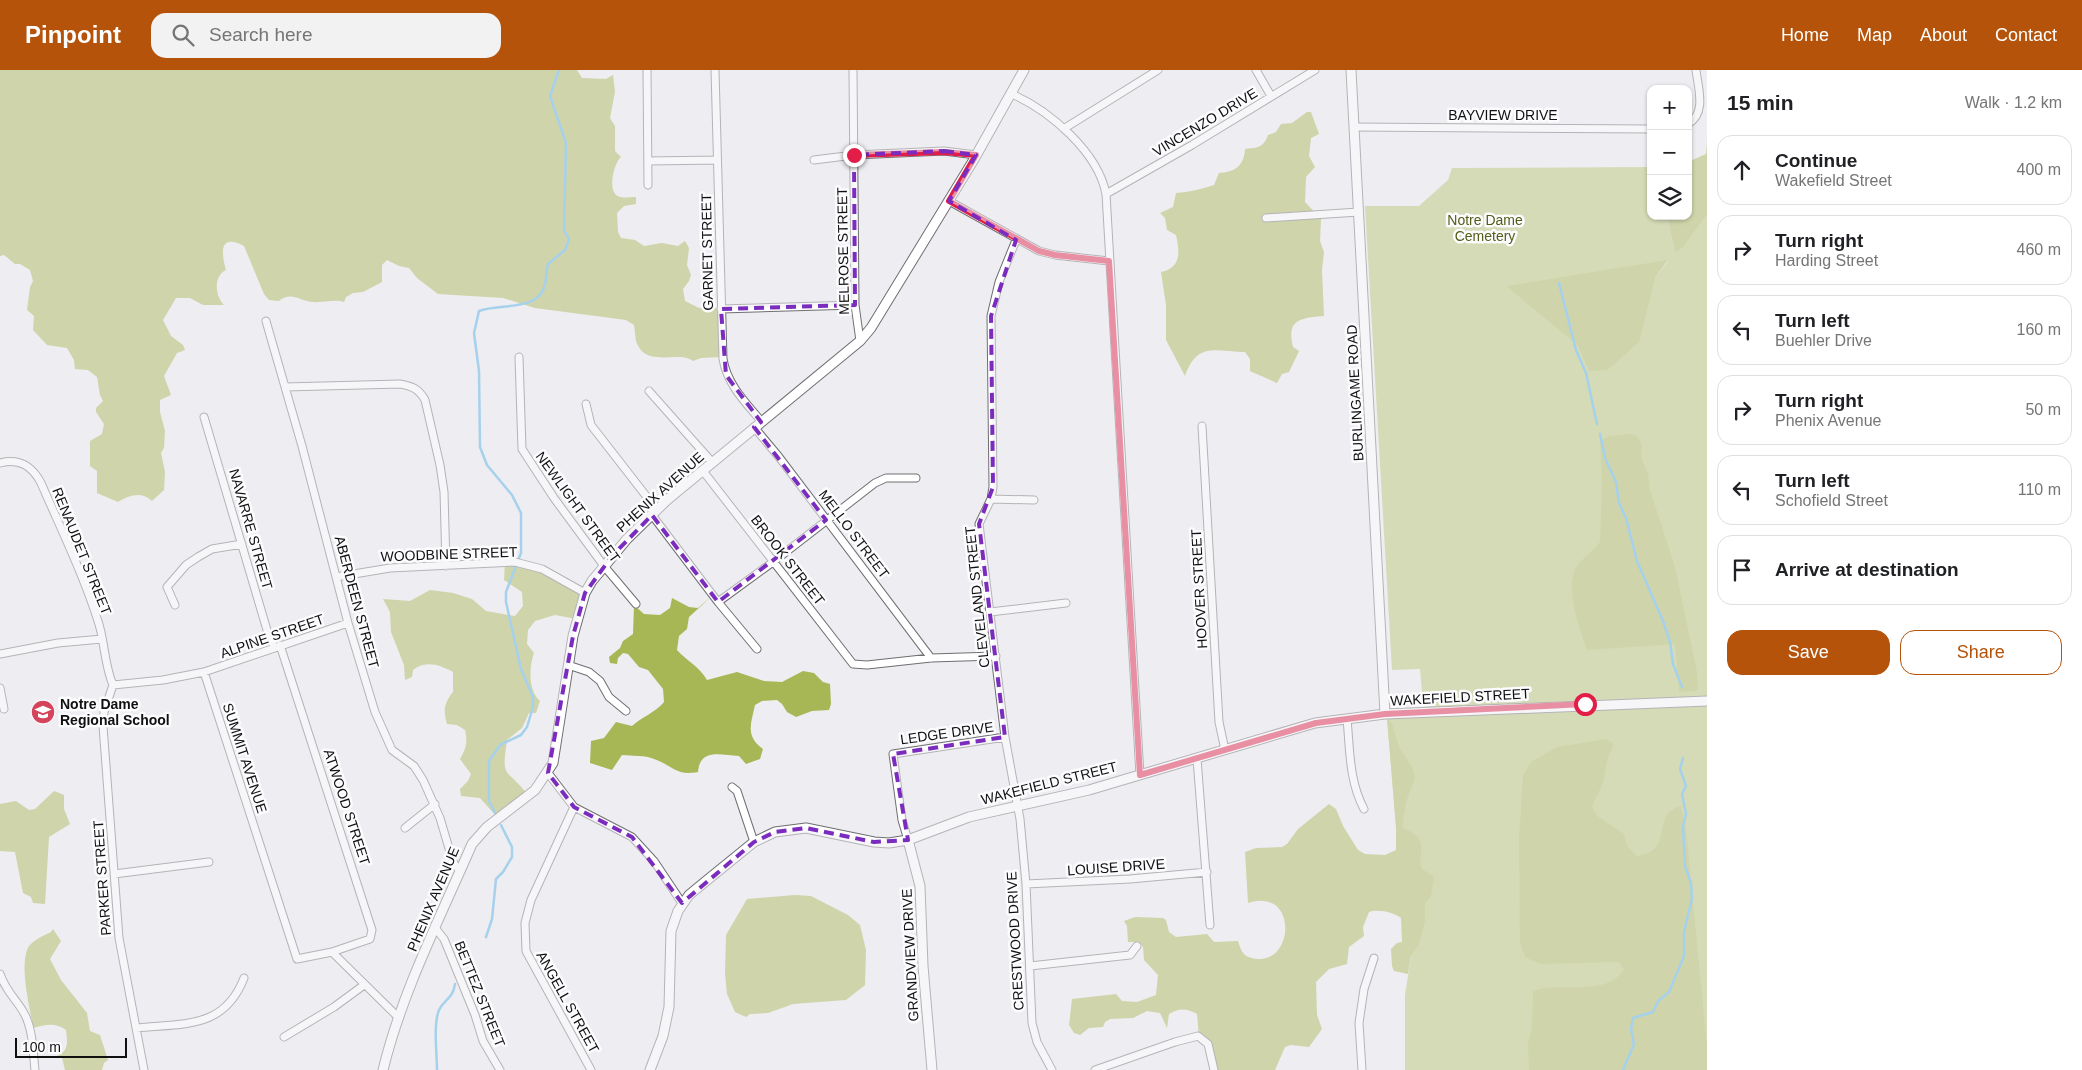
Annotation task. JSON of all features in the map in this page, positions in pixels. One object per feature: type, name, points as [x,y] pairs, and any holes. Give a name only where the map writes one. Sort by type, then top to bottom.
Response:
[{"type":"street","points":[[647,70],[648,185]]},
{"type":"street","name":"GARNET STREET","points":[[715,70],[722,359],[726,375],[757,424]]},
{"type":"street","name":"MELROSE STREET","points":[[853,70],[856,305],[860,340]]},
{"type":"street","name":"PHENIX AVENUE","points":[[384,1070],[399,1018],[459,870],[472,844],[480,834],[535,790],[553,763],[568,666],[578,615],[585,593],[626,539],[655,512],[757,424],[860,340],[889,303],[1012,94],[1024,70]]},
{"type":"street","points":[[1064,128],[1158,70]]},
{"type":"street","points":[[1256,70],[1271,96]]},
{"type":"street","name":"VINCENZO DRIVE","points":[[1106,194],[1192,145],[1315,70]]},
{"type":"street","name":"BURLINGAME ROAD","points":[[1351,70],[1385,714]]},
{"type":"street","points":[[1692,121],[1699,111],[1696,70]]},
{"type":"street","points":[[1012,94],[1032,102],[1064,128],[1099,170],[1106,194],[1140,775]]},
{"type":"street","name":"BAYVIEW DRIVE","points":[[1355,127],[1647,129]]},
{"type":"street","points":[[814,160],[854,155],[944,152],[976,155]]},
{"type":"street","points":[[649,161],[717,160]]},
{"type":"street","points":[[949,201],[1016,240],[1048,254],[1109,261]]},
{"type":"street","points":[[1266,218],[1359,212]]},
{"type":"street","name":"CLEVELAND STREET","points":[[1016,240],[999,282],[990,316],[993,487],[991,498],[979,524],[1005,737],[1016,806]]},
{"type":"street","points":[[721,309],[856,305]]},
{"type":"street","name":"ABERDEEN STREET","points":[[266,321],[348,623],[375,712],[392,750],[414,766],[435,804],[453,862],[459,870]]},
{"type":"street","name":"NEWLIGHT STREET","points":[[518,357],[522,449],[554,498],[604,566],[636,604]]},
{"type":"street","points":[[285,387],[409,386],[420,392],[425,400],[440,465],[444,492],[446,566]]},
{"type":"street","points":[[649,391],[712,462]]},
{"type":"street","points":[[586,404],[591,425],[718,602],[757,649]]},
{"type":"street","name":"NAVARRE STREET","points":[[204,417],[242,544],[277,646]]},
{"type":"street","name":"MELLO STREET","points":[[757,424],[826,520],[931,658]]},
{"type":"street","name":"HOOVER STREET","points":[[1202,426],[1219,713],[1224,750]]},
{"type":"street","name":"RENAUDET STREET","points":[[0,463],[18,461],[36,474],[77,565],[98,622],[102,639]]},
{"type":"street","name":"BROOK STREET","points":[[703,470],[853,664],[867,665],[931,658]]},
{"type":"street","points":[[718,602],[882,479],[916,478]]},
{"type":"street","points":[[991,498],[1034,500]]},
{"type":"street","points":[[175,605],[166,587],[186,565],[212,549],[242,544]]},
{"type":"street","name":"WOODBINE STREET","points":[[336,577],[370,570],[521,563],[542,570],[585,593]]},
{"type":"street","points":[[990,612],[1066,603]]},
{"type":"street","name":"ALPINE STREET","points":[[204,672],[348,623]]},
{"type":"street","points":[[0,654],[66,642],[102,639],[108,673],[113,684],[163,680],[204,672]]},
{"type":"street","name":"ATWOOD STREET","points":[[277,646],[372,930],[370,939],[363,943],[332,952]]},
{"type":"street","points":[[931,658],[996,656]]},
{"type":"street","points":[[568,666],[589,672],[600,681],[609,697],[626,711]]},
{"type":"street","name":"SUMMIT AVENUE","points":[[204,672],[297,959],[332,952]]},
{"type":"street","name":"PARKER STREET","points":[[113,684],[104,712],[103,726],[119,938],[144,1070]]},
{"type":"street","points":[[0,688],[4,708]]},
{"type":"street","name":"WAKEFIELD STREET","points":[[650,1070],[663,1036],[668,1012],[670,931],[682,903],[754,842],[775,832],[797,828],[874,842],[889,843],[908,840],[960,819],[1089,790],[1307,725],[1347,719],[1385,714],[1707,701]]},
{"type":"street","points":[[1347,719],[1354,784],[1356,794],[1364,809]]},
{"type":"street","name":"LEDGE DRIVE","points":[[908,840],[897,788],[893,754],[1005,737]]},
{"type":"street","points":[[1197,759],[1210,925]]},
{"type":"street","points":[[548,773],[574,807],[632,837],[654,861],[682,903]]},
{"type":"street","points":[[732,786],[737,791],[754,842]]},
{"type":"street","points":[[405,828],[435,804]]},
{"type":"street","name":"CRESTWOOD DRIVE","points":[[1016,806],[1020,819],[1026,884],[1032,1023],[1038,1042],[1052,1070]]},
{"type":"street","name":"ANGELL STREET","points":[[574,807],[530,900],[526,911],[524,941],[526,951],[536,971],[591,1070]]},
{"type":"street","name":"GRANDVIEW DRIVE","points":[[908,840],[920,886],[923,966],[932,1070]]},
{"type":"street","points":[[114,874],[209,862]]},
{"type":"street","name":"LOUISE DRIVE","points":[[1026,884],[1112,880],[1207,872]]},
{"type":"street","name":"BETTEZ STREET","points":[[436,929],[444,939],[475,1015],[483,1041],[500,1070]]},
{"type":"street","points":[[1030,966],[1130,955],[1137,946]]},
{"type":"street","points":[[332,952],[399,1018]]},
{"type":"street","points":[[1362,1070],[1359,1023],[1364,989],[1374,958]]},
{"type":"street","points":[[0,974],[8,994],[26,1017],[35,1070]]},
{"type":"street","points":[[136,1028],[207,1020],[238,992],[244,978]]},
{"type":"street","points":[[284,1037],[334,1007],[364,985]]},
{"type":"street","points":[[1095,1070],[1175,1042],[1198,1036],[1208,1044],[1214,1070]]},
{"type":"highlighted area","points":[[944,151],[976,155],[949,201],[1016,240],[991,316],[993,487],[979,524],[1005,737],[893,754],[908,840],[874,842],[806,828],[775,832],[754,842],[682,903],[632,837],[574,807],[548,773],[573,636],[585,593],[612,556],[648,518],[652,515],[718,602],[826,520],[754,427],[761,422],[726,375],[721,309],[855,305],[854,155]]},
{"type":"green space","points":[[0,70],[577,70],[582,78],[606,79],[613,75],[615,92],[610,118],[615,126],[615,151],[621,157],[614,170],[612,187],[618,196],[636,197],[636,204],[624,206],[617,213],[618,232],[621,238],[635,240],[644,246],[662,243],[678,246],[685,241],[689,248],[687,265],[691,275],[683,289],[685,301],[699,308],[721,308],[721,357],[701,358],[693,361],[679,357],[654,357],[640,349],[636,341],[634,325],[626,320],[535,308],[503,298],[438,294],[417,278],[409,268],[399,266],[387,260],[382,265],[382,282],[363,292],[353,293],[346,297],[344,302],[312,302],[296,297],[283,298],[279,301],[269,300],[264,294],[244,246],[230,242],[226,243],[223,252],[226,270],[217,281],[217,292],[224,305],[203,305],[190,298],[176,298],[163,320],[171,336],[183,345],[185,350],[177,353],[164,376],[171,395],[160,400],[160,412],[165,431],[164,448],[161,453],[165,472],[164,490],[152,501],[144,496],[135,495],[118,502],[97,493],[97,471],[90,466],[90,441],[102,434],[104,424],[96,412],[96,408],[103,401],[97,377],[88,370],[75,369],[74,360],[67,348],[47,345],[33,330],[34,316],[27,310],[30,287],[33,281],[30,270],[20,264],[15,264],[4,255],[0,256]]},
{"type":"green space","points":[[1307,112],[1311,112],[1319,134],[1311,138],[1309,156],[1315,167],[1306,177],[1305,202],[1321,219],[1320,241],[1324,252],[1322,270],[1324,316],[1302,319],[1294,325],[1291,338],[1293,347],[1299,351],[1289,372],[1282,374],[1277,383],[1250,371],[1250,359],[1245,352],[1216,350],[1201,353],[1190,365],[1185,376],[1166,340],[1166,305],[1161,272],[1168,270],[1176,263],[1178,247],[1176,235],[1167,230],[1165,218],[1160,213],[1173,207],[1176,193],[1214,185],[1219,173],[1230,171],[1241,164],[1245,149],[1260,146],[1265,142],[1268,135],[1276,132],[1281,124],[1292,123]]},
{"type":"green space","points":[[1707,142],[1707,215],[1683,248],[1675,253],[1668,220],[1692,220],[1692,160],[1706,154]]},
{"type":"green space","name":"Notre Dame Cemetery","points":[[1647,167],[1647,220],[1668,220],[1675,253],[1683,248],[1707,215],[1707,1070],[1405,1070],[1405,995],[1414,938],[1396,827],[1387,718],[1424,716],[1420,669],[1392,670],[1365,206],[1419,206],[1448,180],[1452,168]],"holes":[[[1668,261],[1656,276],[1638,342],[1608,370],[1589,370],[1577,345],[1507,286]]]},
{"type":"green space","points":[[1668,260],[1656,276],[1639,342],[1608,370],[1589,371],[1577,345],[1506,286]]},
{"type":"green space","points":[[1631,434],[1637,436],[1641,443],[1642,460],[1648,474],[1650,490],[1675,567],[1697,672],[1698,688],[1696,691],[1679,692],[1675,644],[1587,650],[1577,619],[1572,595],[1574,573],[1580,562],[1600,542],[1602,487],[1600,441],[1609,436]]},
{"type":"green space","points":[[505,562],[517,562],[584,591],[577,619],[555,615],[535,621],[528,630],[527,644],[534,653],[531,665],[533,691],[540,701],[536,713],[529,713],[522,728],[507,740],[505,762],[507,772],[527,794],[497,817],[480,798],[461,796],[460,789],[468,781],[471,774],[460,759],[466,745],[465,730],[457,725],[447,724],[445,715],[446,704],[453,692],[453,672],[443,667],[428,664],[413,670],[412,677],[405,680],[404,665],[391,632],[390,612],[383,599],[410,601],[430,590],[453,593],[472,599],[486,611],[515,616],[523,606],[522,592],[504,580]]},
{"type":"green space","points":[[712,596],[689,617],[687,629],[679,636],[677,650],[701,671],[707,680],[737,672],[764,681],[782,682],[803,671],[814,673],[823,682],[830,684],[831,704],[829,710],[812,711],[796,717],[787,712],[777,700],[762,701],[755,705],[751,729],[757,744],[763,749],[760,759],[746,764],[739,756],[718,754],[707,756],[700,764],[698,772],[690,773],[675,770],[661,762],[643,756],[622,755],[612,770],[590,763],[591,741],[604,738],[616,722],[632,726],[664,702],[663,689],[648,670],[639,667],[628,654],[623,653],[618,658],[617,664],[610,663],[609,657],[620,648],[623,641],[633,634],[634,605],[644,614],[660,615],[670,608],[672,598],[689,607],[698,608]]},
{"type":"green space","points":[[1387,718],[1392,724],[1399,747],[1413,769],[1415,778],[1406,802],[1402,828],[1412,832],[1420,841],[1422,869],[1434,877],[1431,896],[1425,903],[1425,921],[1419,944],[1411,956],[1408,974],[1394,971],[1392,966],[1391,949],[1397,943],[1402,942],[1401,918],[1385,912],[1369,912],[1363,927],[1364,936],[1349,947],[1347,964],[1329,969],[1316,982],[1317,1015],[1322,1029],[1309,1047],[1291,1045],[1285,1047],[1275,1070],[1214,1070],[1213,1058],[1199,1036],[1197,1014],[1186,1010],[1179,1010],[1169,1014],[1167,1028],[1160,1013],[1147,1011],[1133,1018],[1110,1019],[1105,1022],[1103,1027],[1089,1028],[1080,1035],[1074,1033],[1069,1025],[1072,999],[1116,994],[1122,1001],[1137,1002],[1156,995],[1158,975],[1144,960],[1143,947],[1139,942],[1128,942],[1127,926],[1124,921],[1135,917],[1163,918],[1166,920],[1169,932],[1176,937],[1207,934],[1214,942],[1238,941],[1241,949],[1247,956],[1258,959],[1270,957],[1279,949],[1284,938],[1285,926],[1282,914],[1275,905],[1264,901],[1248,903],[1245,852],[1256,848],[1282,847],[1287,844],[1298,829],[1329,804],[1336,809],[1343,826],[1358,850],[1365,854],[1385,855],[1396,850],[1396,827]]},
{"type":"green space","points":[[1606,739],[1614,744],[1608,757],[1603,783],[1592,806],[1597,816],[1624,834],[1627,846],[1637,856],[1649,853],[1656,847],[1660,840],[1666,817],[1681,806],[1686,829],[1707,1047],[1707,1070],[1529,1070],[1528,1043],[1532,1028],[1533,991],[1556,987],[1595,986],[1616,978],[1624,969],[1619,962],[1540,964],[1525,957],[1520,942],[1519,839],[1523,776],[1531,762],[1557,747]]},
{"type":"green space","points":[[54,791],[64,795],[64,809],[70,824],[49,837],[45,904],[33,903],[31,897],[23,893],[15,852],[0,851],[0,804],[16,801],[29,810],[35,809]]},
{"type":"green space","points":[[795,895],[811,896],[848,915],[860,925],[866,950],[865,985],[846,1000],[793,1004],[768,1013],[750,1014],[746,1017],[735,1012],[727,994],[725,973],[726,935],[747,899]]},
{"type":"green space","points":[[53,929],[61,941],[50,959],[61,980],[87,1013],[90,1031],[100,1035],[108,1060],[104,1063],[102,1070],[65,1070],[62,1058],[57,1056],[66,1048],[66,1030],[54,1025],[33,1028],[25,978],[25,959],[31,944]]},
{"type":"waterway","points":[[495,813],[489,801],[489,761],[500,745],[521,735],[527,727],[533,707],[533,697],[521,669],[506,602],[506,592],[521,553],[521,513],[512,495],[487,465],[480,447],[479,371],[474,333],[479,311],[518,305],[536,299],[542,293],[548,264],[565,250],[569,239],[564,230],[566,143],[550,96],[559,70]]},
{"type":"waterway","points":[[1559,283],[1576,350],[1586,373],[1597,424]]},
{"type":"waterway","points":[[1600,434],[1605,458],[1616,482],[1619,503],[1626,518],[1637,561],[1663,621],[1670,642],[1673,664],[1682,687]]},
{"type":"waterway","points":[[1623,1070],[1634,1044],[1631,1029],[1633,1018],[1653,1012],[1658,1001],[1669,992],[1684,956],[1684,932],[1692,899],[1691,883],[1685,866],[1683,827],[1686,814],[1682,794],[1686,786],[1680,769],[1683,758]]},
{"type":"waterway","points":[[486,937],[492,919],[496,879],[503,872],[512,857],[512,847],[501,825]]},
{"type":"waterway","points":[[437,1070],[437,1016],[441,1006],[452,993],[455,984]]},
{"type":"place","name":"Notre Dame Regional School","points":[[43,712]]},
{"type":"route","points":[[854,155],[944,152],[976,155],[949,201],[1016,240],[1039,251],[1075,258],[1109,261],[1112,280],[1122,489],[1140,775],[1316,723],[1385,714],[1585,704]]}]
